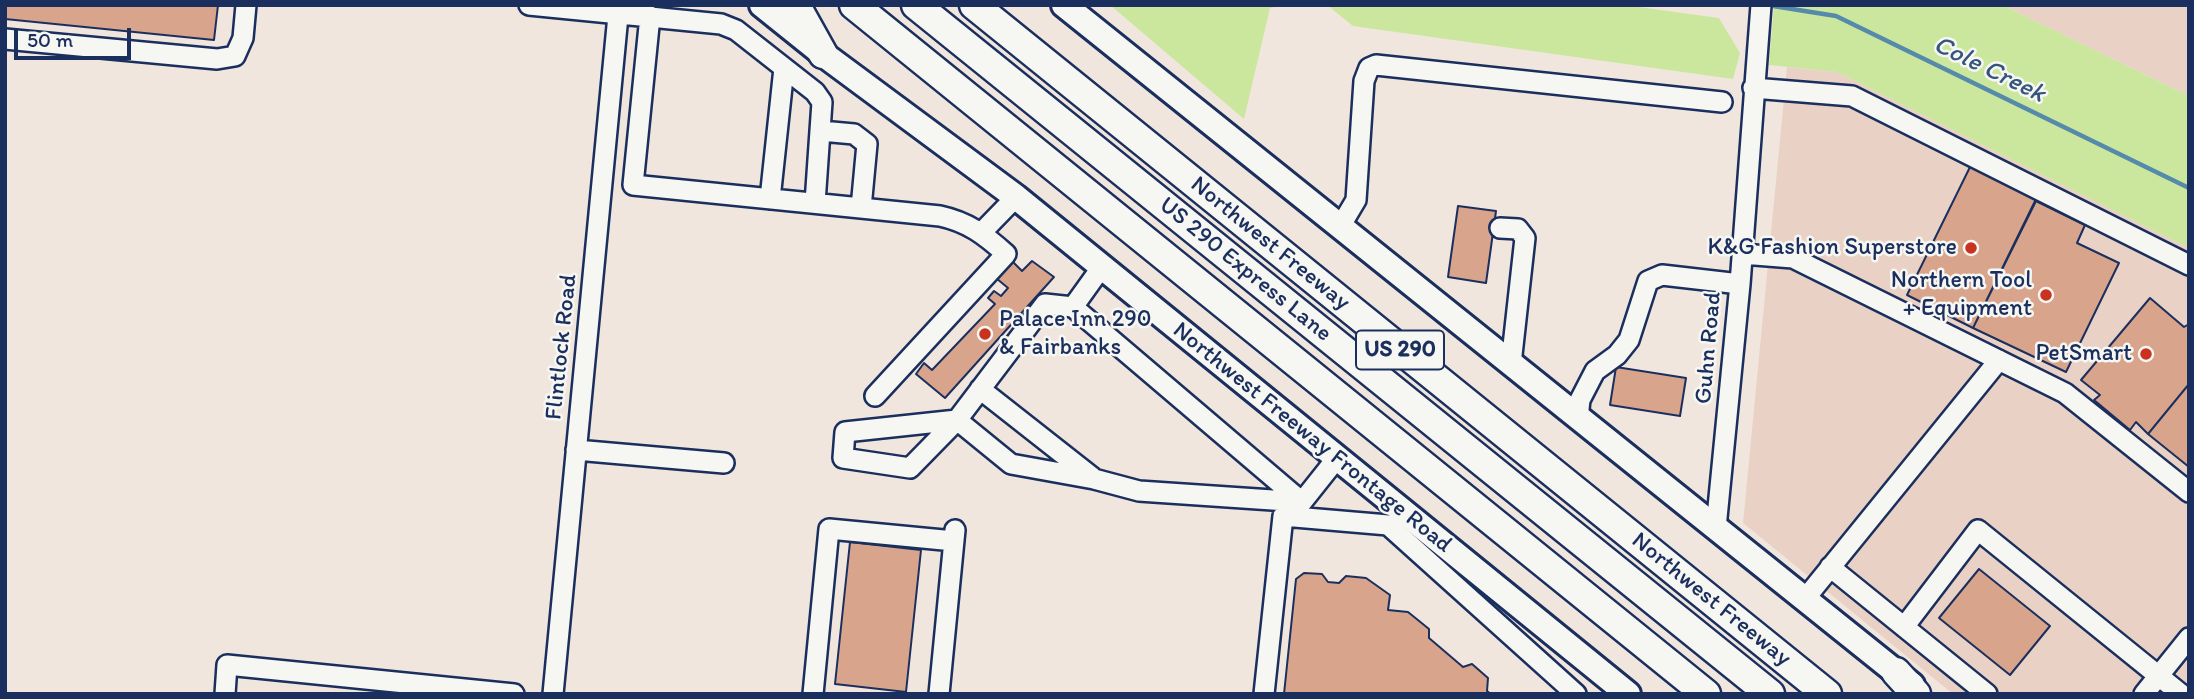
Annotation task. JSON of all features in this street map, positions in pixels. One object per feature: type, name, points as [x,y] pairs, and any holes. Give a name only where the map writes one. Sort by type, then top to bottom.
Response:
[{"type":"highway","points":[[792,5],[799,11],[823,54]]},
{"type":"highway","name":"US 290","points":[[854,5],[1706,694]]},
{"type":"highway","name":"US 290 Express Lane","points":[[916,5],[1770,694]]},
{"type":"highway","name":"Northwest Freeway","points":[[974,5],[1827,694]]},
{"type":"highway","points":[[1896,673],[1916,694]]},
{"type":"main road","name":"Northwest Freeway Frontage Road","points":[[762,5],[823,54],[1016,197],[1337,458],[1399,521],[1628,694]]},
{"type":"main road","points":[[1064,5],[1924,694]]},
{"type":"street","points":[[5,39],[217,59],[235,56],[243,38],[246,5]]},
{"type":"street","points":[[529,5],[618,9],[650,16],[730,26],[815,92],[822,102],[815,204]]},
{"type":"street","name":"Guhn Road","points":[[1716,528],[1740,284],[1760,5]]},
{"type":"street","name":"Flintlock Road","points":[[553,694],[618,9]]},
{"type":"street","points":[[650,16],[633,185],[955,219],[982,232],[1006,254],[875,396]]},
{"type":"street","points":[[1340,227],[1356,200],[1364,81],[1369,68],[1376,65],[1722,102]]},
{"type":"street","points":[[770,199],[784,68]]},
{"type":"street","points":[[1753,88],[1852,96],[2189,265]]},
{"type":"street","points":[[821,131],[854,134],[867,144],[861,208]]},
{"type":"street","points":[[604,166],[635,170]]},
{"type":"street","points":[[982,232],[1016,197]]},
{"type":"street","points":[[1500,228],[1518,229],[1525,238],[1511,365]]},
{"type":"street","points":[[1742,254],[1794,258],[2065,393],[2189,492]]},
{"type":"street","points":[[1073,307],[1101,268]]},
{"type":"street","points":[[1578,418],[1580,400],[1595,371],[1617,355],[1629,340],[1648,281],[1662,275],[1740,284]]},
{"type":"street","points":[[1302,502],[1073,307],[1045,304],[957,420],[910,468],[844,458],[845,432],[957,420],[1011,464],[1094,479],[1139,491],[1302,502]]},
{"type":"street","points":[[1804,600],[1999,360]]},
{"type":"street","points":[[980,389],[1094,479]]},
{"type":"street","points":[[576,450],[724,463]]},
{"type":"street","points":[[1302,502],[1337,458]]},
{"type":"street","points":[[1264,694],[1283,516],[1399,521],[1576,694]]},
{"type":"street","points":[[813,694],[829,528],[954,536],[939,694]]},
{"type":"street","points":[[1904,626],[1978,530],[2181,694]]},
{"type":"street","points":[[1830,567],[1987,694]]},
{"type":"street","points":[[2144,694],[2189,638]]},
{"type":"street","points":[[225,694],[227,665],[514,694]]},
{"type":"shaded area","points":[[2002,5],[2189,5],[2189,96]]},
{"type":"shaded area","points":[[1787,67],[1837,72],[2189,248],[2189,694],[1953,694],[1743,523]]},
{"type":"green space","points":[[1110,5],[1286,5],[1270,8],[1244,119]]},
{"type":"green space","points":[[1327,5],[1624,5],[1719,18],[1740,53],[1733,79],[1353,26]]},
{"type":"green space","points":[[1774,5],[2002,5],[2189,96],[2189,248],[1837,72],[1769,65]]},
{"type":"building","points":[[5,5],[218,5],[214,40],[5,19]]},
{"type":"building","name":"K&G Fashion Superstore","points":[[1971,165],[2037,197],[1973,328],[1907,295]]},
{"type":"building","name":"Northern Tool + Equipment","points":[[2036,201],[2085,225],[2077,243],[2119,263],[2066,372],[1973,328]]},
{"type":"building","points":[[1458,206],[1496,211],[1486,283],[1448,277]]},
{"type":"building","name":"Palace Inn 290 & Fairbanks","points":[[1011,260],[1022,271],[1032,261],[1054,277],[945,398],[916,374],[924,363],[932,370],[995,304],[988,298],[994,291],[1001,296],[1008,288],[996,278]]},
{"type":"building","name":"PetSmart","points":[[2150,298],[2184,327],[2189,324],[2189,384],[2148,434],[2136,422],[2130,430],[2094,400],[2100,395],[2081,380]]},
{"type":"building","points":[[1616,367],[1686,378],[1680,416],[1610,405]]},
{"type":"building","points":[[2189,384],[2189,467],[2148,434]]},
{"type":"building","points":[[850,542],[921,550],[906,692],[835,684]]},
{"type":"building","points":[[1979,569],[2050,626],[2010,675],[1939,618]]},
{"type":"building","points":[[1304,573],[1322,574],[1328,582],[1339,583],[1346,576],[1366,578],[1390,595],[1388,610],[1408,612],[1429,629],[1429,638],[1463,667],[1472,664],[1488,678],[1487,691],[1491,694],[1284,694],[1296,579]]},
{"type":"waterway","name":"Cole Creek","points":[[1767,5],[1836,16],[2189,188]]},
{"type":"place","name":"K&G Fashion Superstore","points":[[1971,248]]},
{"type":"place","name":"Northern Tool + Equipment","points":[[2046,295]]},
{"type":"place","name":"Palace Inn 290 & Fairbanks","points":[[985,334]]},
{"type":"place","name":"PetSmart","points":[[2146,354]]}]
